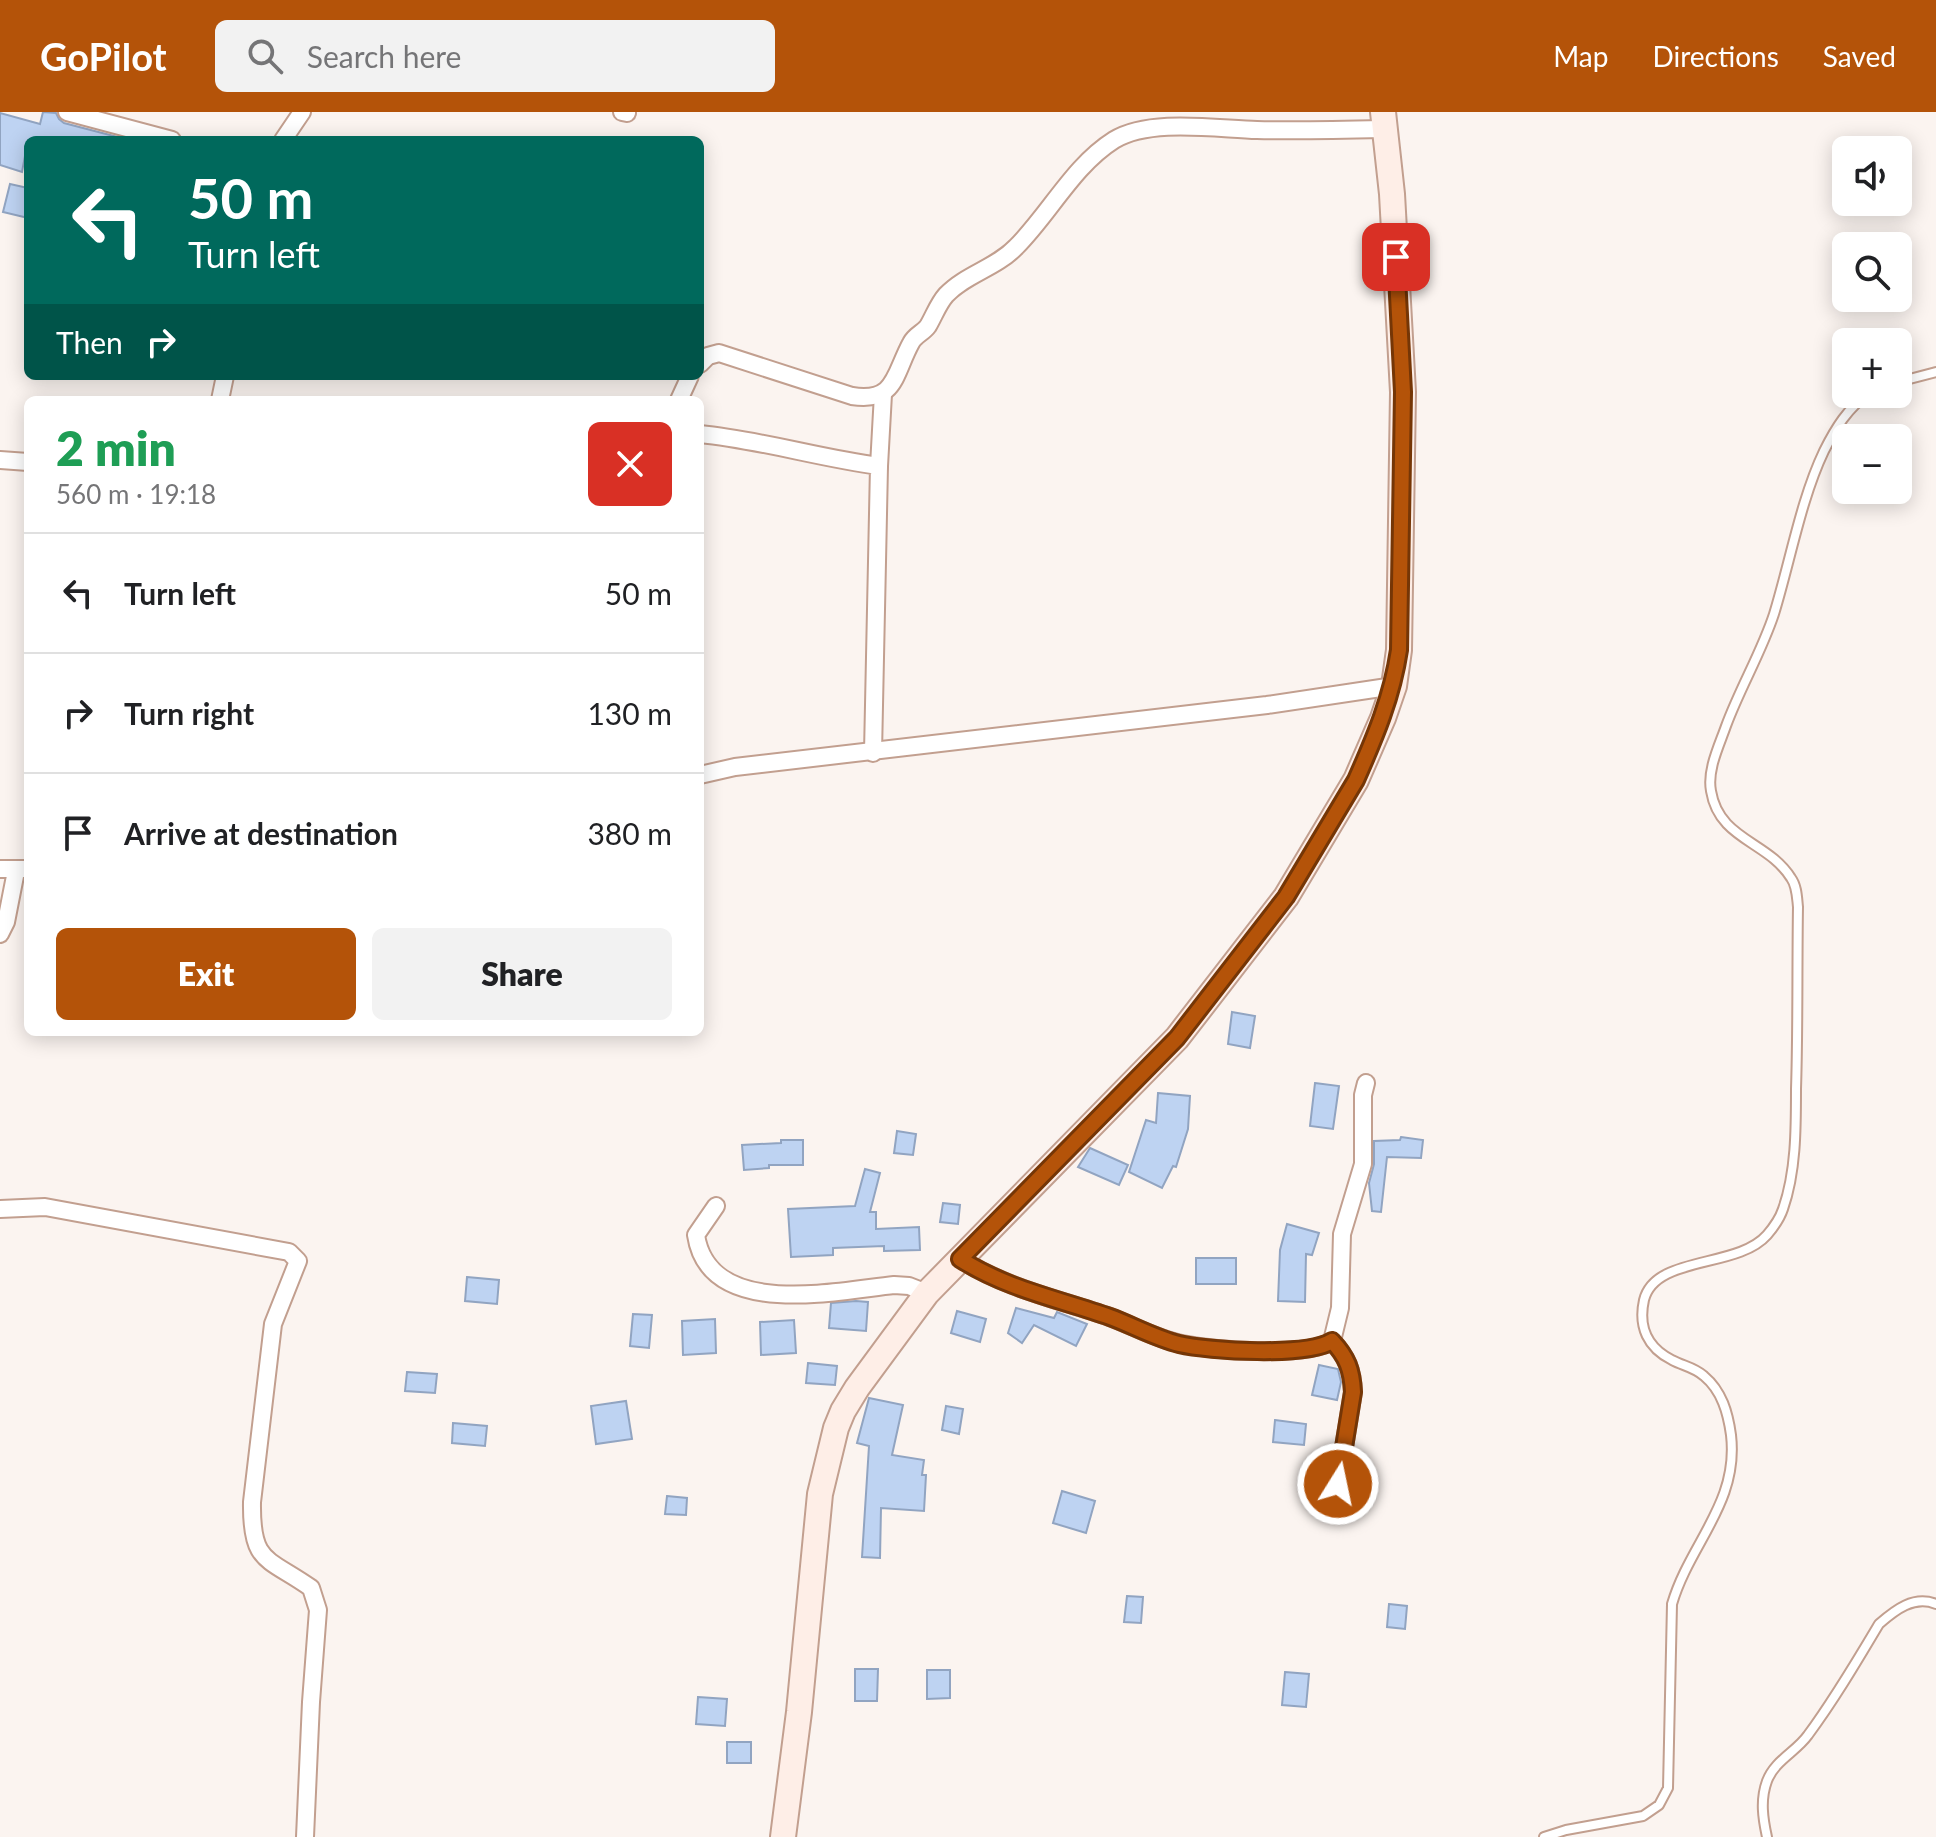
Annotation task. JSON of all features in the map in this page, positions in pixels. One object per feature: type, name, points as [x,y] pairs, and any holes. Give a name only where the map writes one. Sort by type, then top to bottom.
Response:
[{"type":"main road","points":[[783,1837],[799,1712],[820,1494],[836,1428],[857,1388],[927,1293],[1177,1038],[1286,897],[1356,780],[1383,718],[1394,686],[1399,650],[1403,392],[1392,194],[1384,120]]},
{"type":"street","points":[[67,112],[157,136]]},
{"type":"street","points":[[286,136],[302,112]]},
{"type":"street","points":[[704,360],[719,353],[852,396],[865,398],[883,394],[891,386],[911,342],[925,330],[946,295],[1014,250],[1046,215],[1073,178],[1099,151],[1116,139],[1147,130],[1384,120]]},
{"type":"street","points":[[873,753],[883,394]]},
{"type":"street","points":[[704,434],[879,466]]},
{"type":"street","points":[[0,460],[24,462]]},
{"type":"street","points":[[704,774],[735,767],[1267,705],[1394,686]]},
{"type":"street","points":[[0,934],[6,922],[15,870]]},
{"type":"street","points":[[960,1259],[984,1274],[1043,1297],[1107,1316],[1179,1344],[1229,1350],[1287,1350],[1326,1345],[1332,1341],[1340,1308],[1342,1234],[1363,1164],[1363,1095],[1366,1083]]},
{"type":"street","points":[[0,1209],[37,1206],[85,1213],[289,1252],[298,1261],[273,1324],[252,1502],[252,1531],[260,1554],[311,1588],[318,1610],[305,1837]]},
{"type":"street","points":[[716,1206],[696,1235],[699,1252],[704,1262],[719,1274],[747,1290],[794,1295],[894,1285],[909,1286],[927,1293]]},
{"type":"street","points":[[1332,1341],[1346,1356],[1353,1378],[1338,1484]]},
{"type":"lane","points":[[1912,378],[1936,372]]},
{"type":"lane","points":[[1544,1837],[1643,1816],[1659,1805],[1668,1788],[1672,1604],[1679,1582],[1717,1515],[1728,1485],[1731,1437],[1724,1404],[1715,1386],[1693,1367],[1674,1361],[1649,1344],[1642,1309],[1651,1286],[1664,1275],[1737,1255],[1759,1243],[1768,1234],[1782,1212],[1791,1173],[1796,1127],[1798,907],[1795,888],[1792,878],[1761,849],[1726,826],[1719,816],[1710,782],[1738,692],[1772,619],[1822,454],[1837,425],[1852,408]]},
{"type":"lane","points":[[1767,1837],[1762,1815],[1763,1800],[1767,1781],[1776,1766],[1806,1738],[1879,1624],[1894,1611],[1917,1601],[1936,1604]]},
{"type":"building","points":[[43,112],[56,113],[64,123],[114,136],[24,136],[22,172],[0,165],[0,113],[40,124]]},
{"type":"building","points":[[10,184],[24,187],[24,217],[3,212]]},
{"type":"building","points":[[1232,1012],[1255,1016],[1250,1048],[1228,1044]]},
{"type":"building","points":[[1315,1083],[1339,1086],[1333,1129],[1310,1126]]},
{"type":"building","points":[[1158,1093],[1190,1096],[1188,1129],[1176,1167],[1173,1166],[1162,1188],[1129,1172],[1146,1120],[1156,1123]]},
{"type":"building","points":[[897,1131],[916,1134],[913,1155],[894,1153]]},
{"type":"building","points":[[1401,1137],[1423,1140],[1421,1158],[1387,1157],[1381,1212],[1372,1211],[1369,1183],[1374,1164],[1374,1141],[1400,1140]]},
{"type":"building","points":[[781,1140],[803,1140],[803,1165],[769,1165],[769,1168],[744,1170],[742,1145],[781,1143]]},
{"type":"building","points":[[1090,1148],[1128,1165],[1119,1185],[1078,1167]]},
{"type":"building","points":[[865,1169],[880,1173],[870,1212],[876,1212],[876,1229],[919,1227],[920,1250],[884,1251],[884,1246],[833,1248],[833,1255],[791,1257],[788,1209],[855,1206]]},
{"type":"building","points":[[943,1203],[960,1205],[958,1224],[940,1222]]},
{"type":"building","points":[[1287,1224],[1319,1233],[1312,1255],[1306,1254],[1305,1302],[1278,1301],[1280,1250]]},
{"type":"building","points":[[1196,1258],[1236,1258],[1236,1284],[1196,1284]]},
{"type":"building","points":[[467,1277],[499,1280],[497,1304],[465,1301]]},
{"type":"building","points":[[868,1302],[866,1331],[829,1328],[831,1303]]},
{"type":"building","points":[[1016,1308],[1054,1318],[1057,1312],[1087,1324],[1076,1346],[1034,1325],[1022,1343],[1008,1333]]},
{"type":"building","points":[[957,1311],[986,1319],[980,1342],[951,1333]]},
{"type":"building","points":[[633,1314],[652,1315],[649,1348],[630,1346]]},
{"type":"building","points":[[715,1319],[716,1353],[683,1355],[682,1321]]},
{"type":"building","points":[[794,1320],[796,1353],[761,1355],[760,1322]]},
{"type":"building","points":[[808,1363],[837,1366],[835,1385],[806,1383]]},
{"type":"building","points":[[1319,1365],[1338,1369],[1341,1382],[1337,1400],[1312,1395]]},
{"type":"building","points":[[407,1372],[437,1374],[435,1393],[405,1391]]},
{"type":"building","points":[[869,1398],[903,1405],[892,1455],[924,1460],[922,1475],[926,1475],[924,1511],[881,1508],[880,1558],[862,1557],[869,1446],[857,1443]]},
{"type":"building","points":[[626,1401],[632,1439],[596,1444],[591,1406]]},
{"type":"building","points":[[946,1406],[963,1409],[959,1434],[942,1430]]},
{"type":"building","points":[[1275,1420],[1306,1424],[1304,1445],[1273,1442]]},
{"type":"building","points":[[453,1423],[487,1426],[485,1446],[452,1443]]},
{"type":"building","points":[[1062,1491],[1095,1501],[1086,1533],[1053,1523]]},
{"type":"building","points":[[667,1496],[687,1498],[686,1515],[665,1514]]},
{"type":"building","points":[[1127,1596],[1143,1597],[1141,1623],[1124,1622]]},
{"type":"building","points":[[1389,1604],[1407,1606],[1405,1629],[1387,1627]]},
{"type":"building","points":[[855,1669],[878,1669],[877,1701],[855,1701]]},
{"type":"building","points":[[927,1670],[950,1670],[950,1698],[927,1699]]},
{"type":"building","points":[[1285,1672],[1309,1674],[1306,1707],[1282,1705]]},
{"type":"building","points":[[698,1697],[727,1699],[725,1726],[696,1724]]},
{"type":"building","points":[[727,1742],[751,1742],[751,1763],[727,1763]]},
{"type":"route","points":[[1338,1484],[1353,1378],[1346,1356],[1332,1341],[1326,1345],[1287,1350],[1229,1350],[1179,1344],[1107,1316],[1043,1297],[984,1274],[960,1259],[1177,1038],[1286,897],[1356,780],[1383,718],[1394,686],[1399,650],[1403,392],[1396,257]]}]
